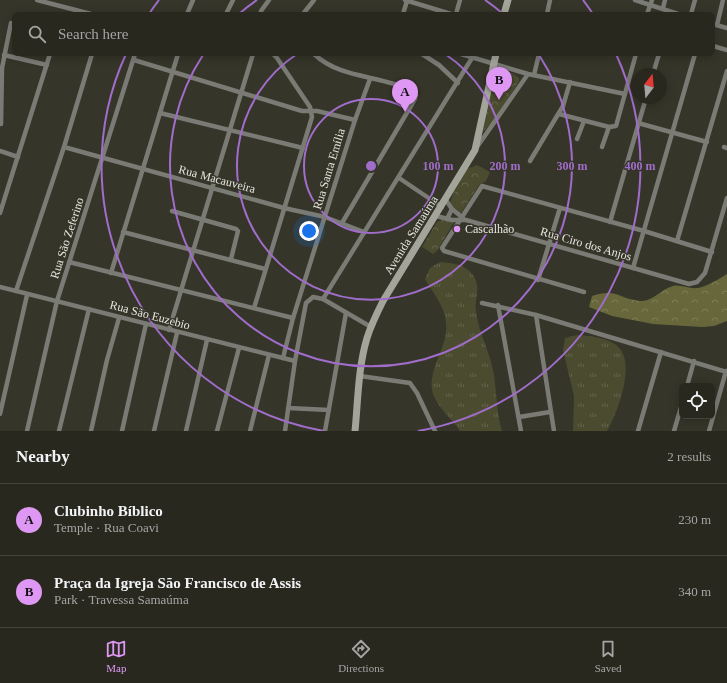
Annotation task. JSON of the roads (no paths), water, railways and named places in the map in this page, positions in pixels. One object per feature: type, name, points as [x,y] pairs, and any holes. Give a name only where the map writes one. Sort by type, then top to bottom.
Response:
[{"type":"street","points":[[37,0],[82,12]]},
{"type":"street","points":[[188,12],[193,0]]},
{"type":"street","points":[[227,12],[233,0]]},
{"type":"street","points":[[260,11],[269,0]]},
{"type":"street","points":[[305,12],[314,0]]},
{"type":"street","points":[[403,12],[406,0],[417,2],[445,12]]},
{"type":"street","points":[[457,12],[460,0]]},
{"type":"street","points":[[505,12],[508,0]]},
{"type":"street","points":[[547,12],[550,0]]},
{"type":"street","points":[[635,0],[651,2],[673,12]]},
{"type":"street","points":[[663,8],[665,0]]},
{"type":"street","points":[[692,12],[695,0]]},
{"type":"street","points":[[723,0],[715,25],[727,28]]},
{"type":"street","points":[[648,12],[651,2]]},
{"type":"street","points":[[63,12],[64,8]]},
{"type":"street","points":[[1,124],[1,78],[4,55],[12,22]]},
{"type":"street","points":[[715,47],[727,50]]},
{"type":"street","points":[[4,55],[47,65]]},
{"type":"street","points":[[0,213],[2,199],[18,157],[49,56]]},
{"type":"street","points":[[16,291],[64,147],[91,56]]},
{"type":"street","name":"Rua São Zeferino","points":[[27,431],[57,301],[135,56]]},
{"type":"street","points":[[111,273],[177,56]]},
{"type":"street","points":[[169,330],[252,56]]},
{"type":"street","points":[[254,308],[312,117],[312,112],[275,56]]},
{"type":"street","points":[[317,56],[333,68],[396,86],[416,94],[415,99],[342,223]]},
{"type":"street","points":[[426,56],[458,83]]},
{"type":"street","points":[[466,56],[528,74],[625,94]]},
{"type":"street","name":"Avenida Samaúma","points":[[355,431],[360,376],[365,345],[370,328],[383,301],[442,207],[475,150],[496,56]]},
{"type":"street","points":[[534,75],[539,56]]},
{"type":"street","points":[[559,114],[609,127],[615,127],[635,56]]},
{"type":"street","points":[[655,68],[658,56]]},
{"type":"street","points":[[633,268],[694,56]]},
{"type":"street","points":[[323,299],[458,83],[472,58]]},
{"type":"street","points":[[134,60],[241,91],[302,111],[355,120]]},
{"type":"street","points":[[677,241],[727,71]]},
{"type":"street","points":[[475,150],[528,74]]},
{"type":"street","name":"Rua Santa Emília","points":[[283,358],[293,318],[355,120],[370,79]]},
{"type":"street","points":[[530,161],[559,114],[566,99],[570,82]]},
{"type":"street","points":[[610,222],[644,104]]},
{"type":"street","points":[[160,114],[303,148]]},
{"type":"street","points":[[577,139],[584,121]]},
{"type":"street","points":[[638,123],[707,142]]},
{"type":"street","points":[[602,147],[609,127]]},
{"type":"street","name":"Rua Macauveira","points":[[64,147],[284,208],[325,217],[364,232]]},
{"type":"street","points":[[0,151],[18,157]]},
{"type":"street","points":[[399,178],[442,207]]},
{"type":"street","points":[[584,292],[538,280],[442,250],[480,187],[644,231],[712,252],[727,198]]},
{"type":"street","points":[[446,200],[452,209],[462,219]]},
{"type":"street","points":[[538,280],[560,208]]},
{"type":"street","points":[[447,219],[452,209]]},
{"type":"street","points":[[172,211],[238,230],[230,259]]},
{"type":"street","name":"Rua Ciro dos Anjos","points":[[436,216],[447,219],[462,219],[689,284],[696,282],[705,273],[712,252]]},
{"type":"street","points":[[123,232],[266,268]]},
{"type":"street","points":[[69,262],[293,318]]},
{"type":"street","name":"Rua São Euzebio","points":[[0,287],[177,333],[295,361]]},
{"type":"street","points":[[0,414],[27,295]]},
{"type":"street","points":[[285,431],[295,361],[306,303],[313,297],[323,299],[370,328]]},
{"type":"street","points":[[482,303],[498,305],[536,315],[726,372],[709,431]]},
{"type":"street","points":[[498,305],[521,431]]},
{"type":"street","points":[[59,431],[89,309]]},
{"type":"street","points":[[325,431],[346,313]]},
{"type":"street","points":[[536,315],[554,431]]},
{"type":"street","points":[[91,431],[107,360],[119,318]]},
{"type":"street","points":[[122,431],[146,324]]},
{"type":"street","points":[[154,431],[177,333]]},
{"type":"street","points":[[186,431],[207,340]]},
{"type":"street","points":[[217,431],[239,348]]},
{"type":"street","points":[[638,431],[661,352]]},
{"type":"street","points":[[250,431],[269,355]]},
{"type":"street","points":[[688,383],[694,362]]},
{"type":"street","points":[[360,376],[410,383],[417,393],[435,431]]},
{"type":"street","points":[[288,408],[329,410]]},
{"type":"street","points":[[518,417],[550,412]]},
{"type":"street","points":[[674,431],[679,414]]},
{"type":"place","name":"Praça da Igreja São Francisco de Assis","points":[[499,100]]},
{"type":"place","name":"Clubinho Bíblico","points":[[405,112]]},
{"type":"place","name":"Cascalhão","points":[[457,229]]}]
